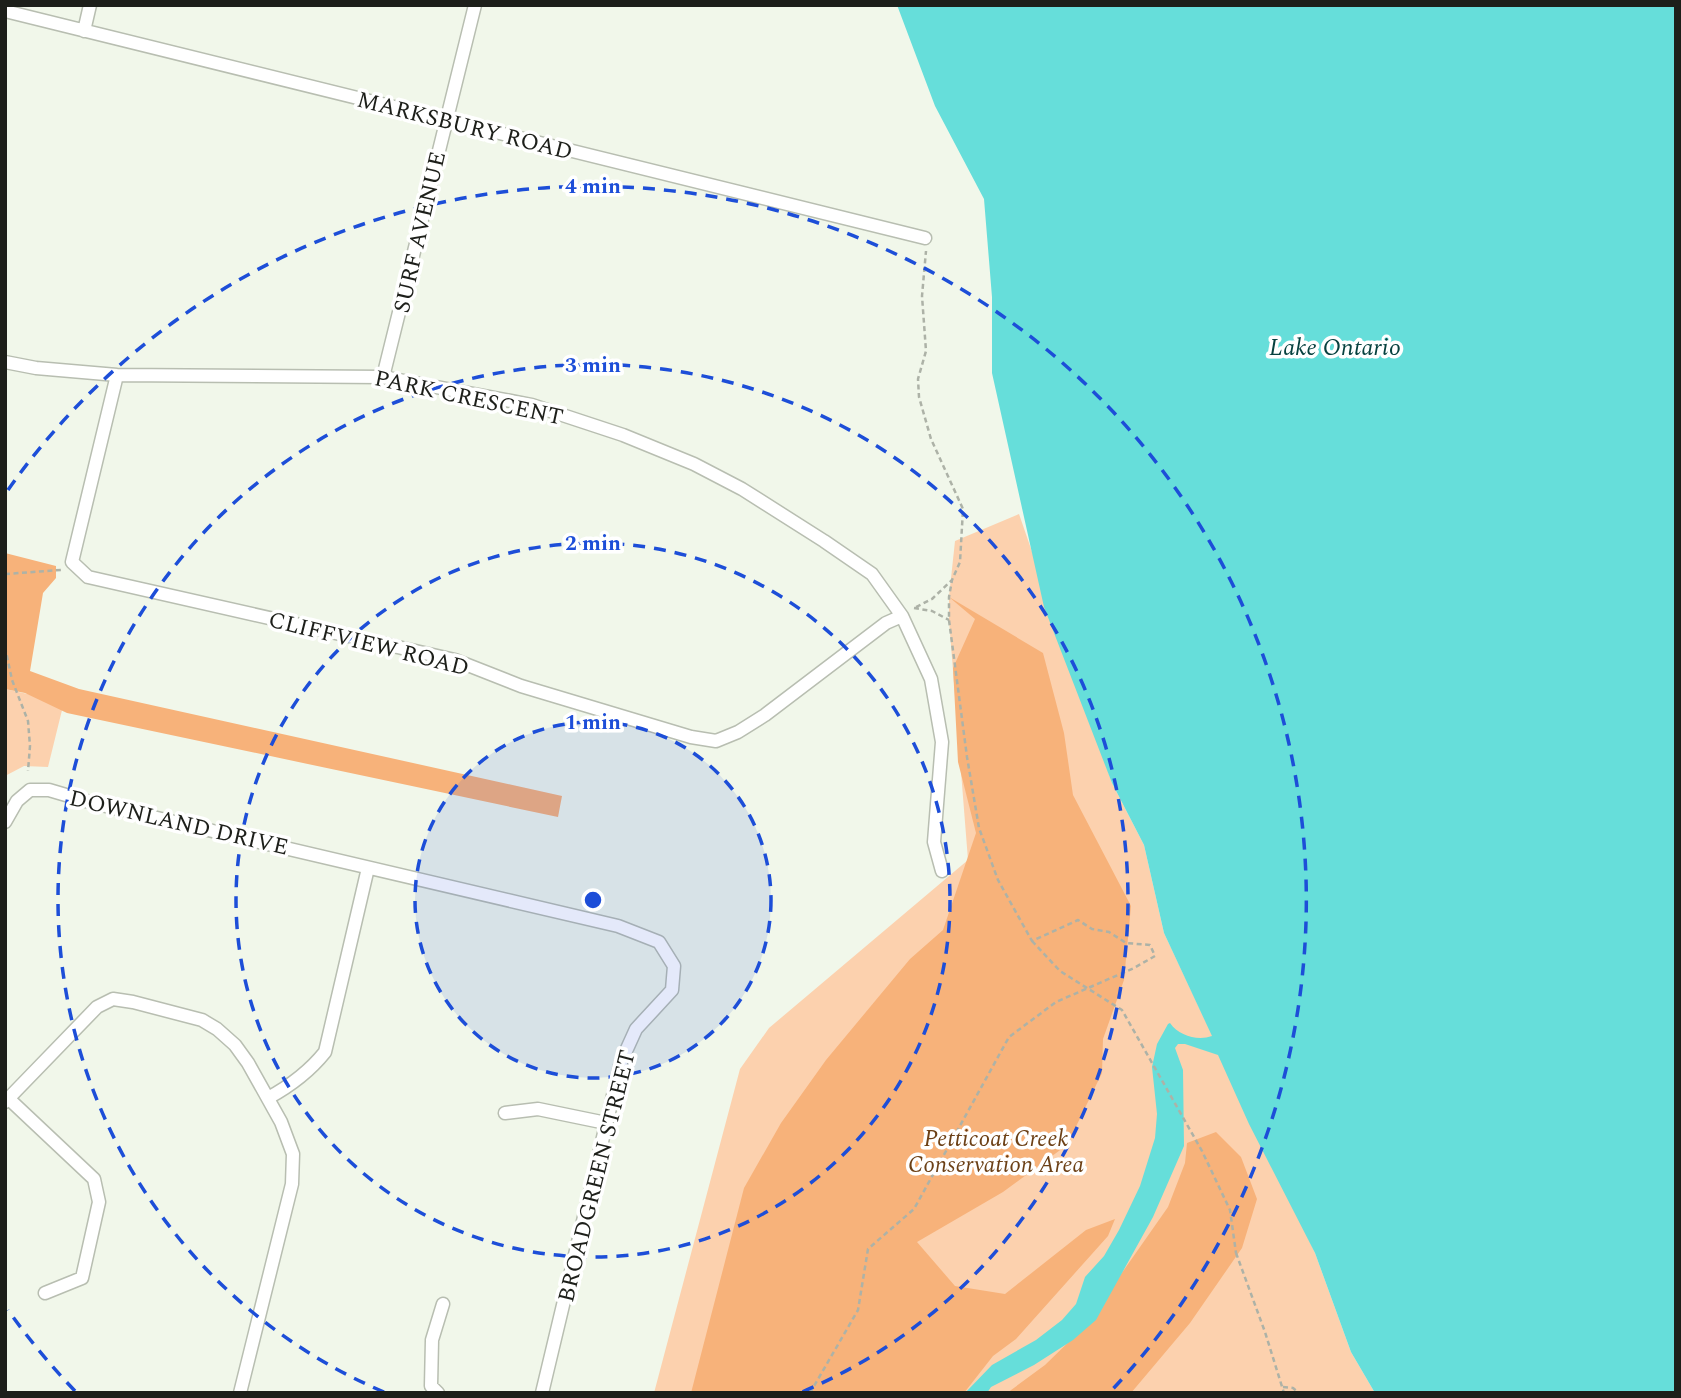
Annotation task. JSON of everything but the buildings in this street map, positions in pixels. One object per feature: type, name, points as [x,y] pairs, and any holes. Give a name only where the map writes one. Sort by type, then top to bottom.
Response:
[{"type":"street","points":[[83,31],[90,5]]},
{"type":"street","name":"SURF AVENUE","points":[[383,377],[475,5]]},
{"type":"street","name":"MARKSBURY ROAD","points":[[5,11],[925,238]]},
{"type":"street","name":"PARK CRESCENT","points":[[5,362],[36,368],[117,375],[383,377],[532,405],[623,435],[694,464],[742,489],[872,573],[902,616],[931,679],[942,742],[934,842],[942,871]]},
{"type":"street","points":[[72,562],[117,375]]},
{"type":"street","name":"CLIFFVIEW ROAD","points":[[72,562],[88,577],[455,660],[521,686],[678,733],[716,741],[738,732],[765,715],[886,623],[902,616]]},
{"type":"street","name":"DOWNLAND DRIVE","points":[[5,822],[17,801],[30,790],[50,790],[93,803],[280,845],[368,868]]},
{"type":"street","points":[[268,1098],[313,1067],[325,1052],[368,868]]},
{"type":"street","name":"BROADGREEN STREET","points":[[368,868],[618,926],[659,942],[674,966],[672,990],[636,1029],[621,1062],[542,1393]]},
{"type":"street","points":[[45,1293],[82,1278],[99,1202],[94,1179],[7,1100],[97,1007],[113,999],[202,1020],[217,1029],[241,1054],[281,1122],[293,1154],[292,1184],[240,1393]]},
{"type":"street","points":[[505,1113],[538,1109],[606,1123]]},
{"type":"street","points":[[438,1393],[430,1386],[432,1340],[443,1304]]},
{"type":"path","points":[[925,238],[927,260],[922,296],[926,351],[918,379],[919,397],[931,439],[963,509],[960,562],[952,580],[949,620],[979,828],[998,880],[1032,940],[1060,971],[1122,1010],[1202,1151],[1230,1210],[1236,1253],[1284,1393]]},
{"type":"path","points":[[5,574],[64,570],[72,562]]},
{"type":"path","points":[[902,616],[932,599],[952,580]]},
{"type":"path","points":[[916,607],[932,611],[949,620]]},
{"type":"path","points":[[5,647],[12,680],[28,721],[28,771]]},
{"type":"path","points":[[810,1393],[858,1310],[868,1248],[914,1209],[1009,1037],[1056,1002],[1135,968],[1154,956],[1150,945],[1126,943],[1110,932],[1093,929],[1078,920],[1032,940]]},
{"type":"path","points":[[1282,1387],[1293,1388],[1299,1393]]},
{"type":"green space","name":"Petticoat Creek Conservation Area","points":[[1019,514],[1112,783],[1144,845],[1164,933],[1315,1253],[1351,1352],[1375,1393],[654,1393],[740,1069],[769,1028],[968,860],[949,620],[955,541]]},
{"type":"green space","points":[[5,553],[56,566],[56,578],[43,593],[30,671],[79,689],[562,796],[558,817],[67,713],[25,693],[5,689]]},
{"type":"green space","points":[[949,597],[1043,653],[1064,733],[1073,795],[1131,906],[1124,980],[1103,1039],[1102,1073],[1067,1145],[1003,1192],[917,1242],[955,1286],[1005,1294],[1086,1230],[1115,1219],[1108,1236],[1016,1339],[993,1356],[964,1393],[691,1393],[744,1188],[781,1123],[826,1060],[910,959],[943,930],[976,833],[958,762],[953,668],[975,619]]},
{"type":"green space","points":[[5,689],[64,702],[48,767],[24,766],[5,776]]},
{"type":"green space","points":[[1216,1132],[1241,1157],[1257,1199],[1242,1248],[1190,1323],[1131,1393],[1007,1393],[1045,1365],[1084,1327],[1168,1207],[1185,1163],[1187,1143]]},
{"type":"water","name":"Lake Ontario","points":[[897,5],[1676,5],[1676,1393],[1375,1393],[1351,1352],[1315,1253],[1249,1124],[1218,1055],[1178,1044],[1175,1048],[1183,1070],[1184,1146],[1153,1217],[1096,1320],[1073,1340],[1034,1365],[991,1387],[987,1393],[965,1393],[992,1365],[1036,1340],[1062,1320],[1076,1304],[1085,1277],[1104,1256],[1119,1230],[1140,1186],[1155,1138],[1157,1114],[1152,1067],[1157,1044],[1168,1024],[1189,1036],[1212,1036],[1164,933],[1144,845],[1112,783],[1044,607],[992,373],[992,297],[984,199],[935,106]]}]
